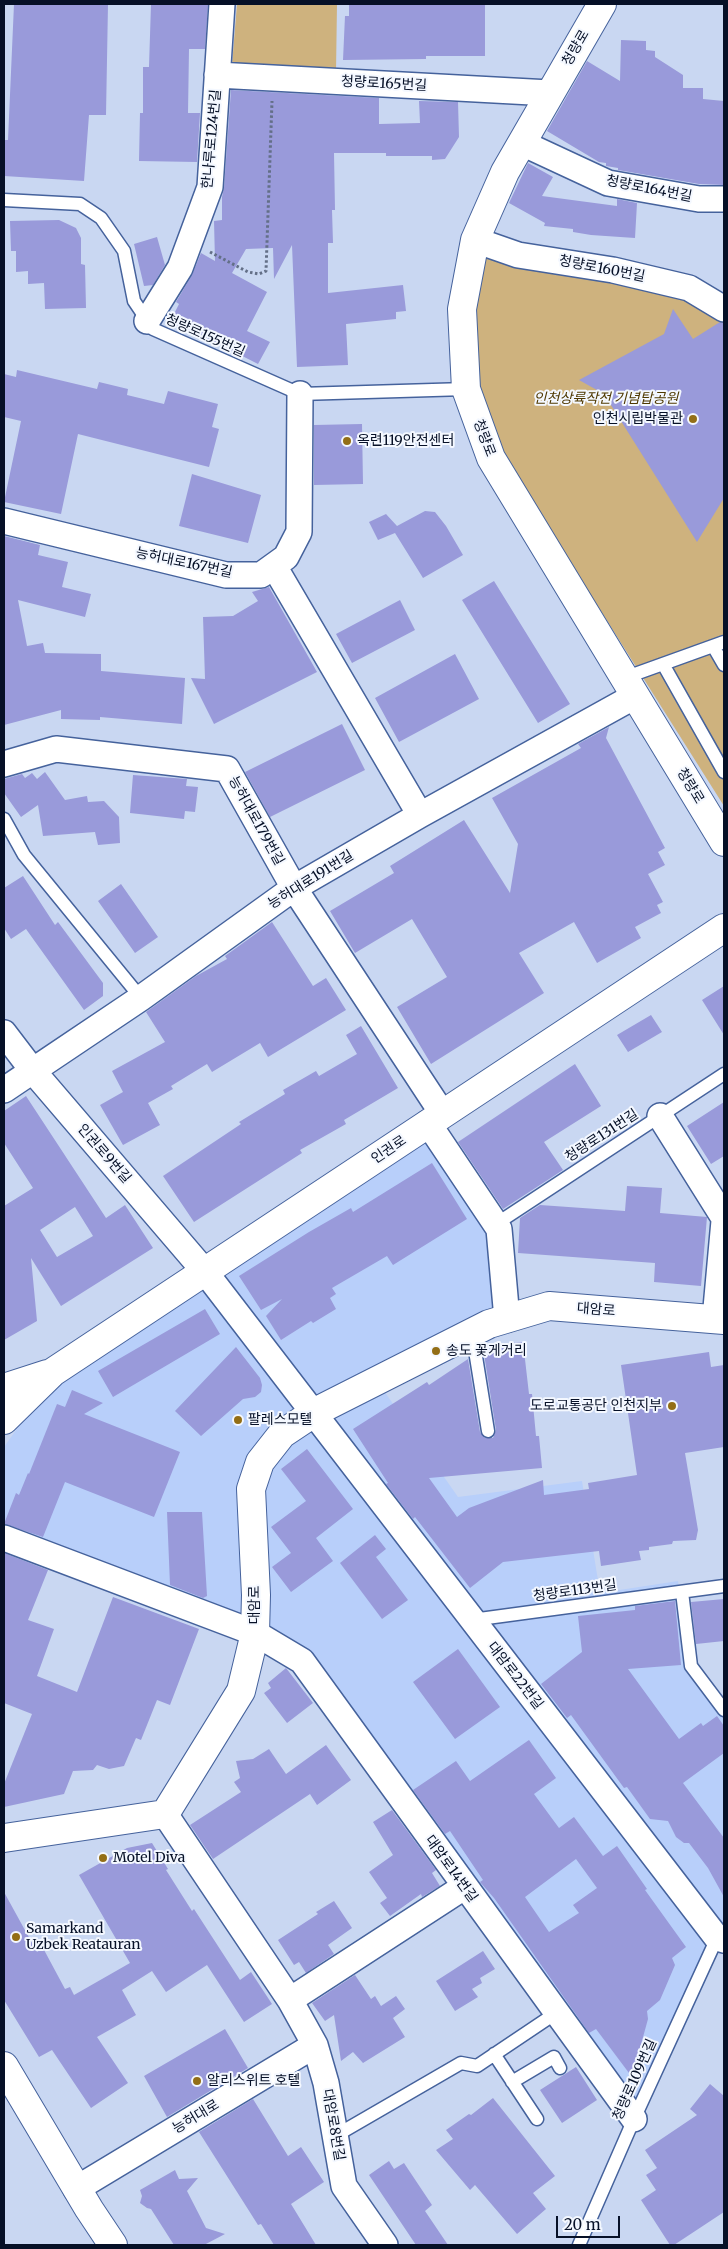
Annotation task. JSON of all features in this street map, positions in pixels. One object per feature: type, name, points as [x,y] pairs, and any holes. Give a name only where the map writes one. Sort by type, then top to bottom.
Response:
[{"type":"street","name":"한나루로124번길","points":[[147,321],[180,268],[210,187],[222,4]]},
{"type":"street","name":"청량로","points":[[602,4],[504,172],[475,240],[462,309],[466,389],[491,458],[724,842]]},
{"type":"street","name":"청량로165번길","points":[[218,76],[550,93]]},
{"type":"street","name":"청량로164번길","points":[[522,142],[608,183],[699,198],[724,199]]},
{"type":"street","name":"청량로160번길","points":[[475,240],[518,254],[613,270],[689,288],[724,309]]},
{"type":"street","name":"능허대로167번길","points":[[4,521],[226,575],[261,575],[286,557],[299,532],[300,394]]},
{"type":"street","points":[[274,566],[420,815]]},
{"type":"street","name":"능허대로191번길","points":[[4,1090],[141,998],[294,888],[420,815],[630,687]]},
{"type":"street","name":"능허대로179번길","points":[[4,764],[56,749],[227,769],[294,888],[435,1118],[496,1224]]},
{"type":"street","name":"인권로","points":[[53,1372],[724,928]]},
{"type":"street","name":"인권로9번길","points":[[4,1033],[33,1071],[206,1272],[315,1412]]},
{"type":"street","points":[[660,1116],[724,1219],[720,1320]]},
{"type":"street","points":[[496,1224],[499,1229],[506,1319]]},
{"type":"street","name":"대암로","points":[[164,1814],[241,1691],[255,1633],[256,1595],[251,1489],[260,1462],[282,1434],[315,1412],[472,1332],[489,1324],[549,1306],[720,1320]]},
{"type":"street","points":[[4,1388],[53,1372]]},
{"type":"street","points":[[4,1420],[53,1372]]},
{"type":"street","name":"대암로22번길","points":[[315,1412],[471,1620],[722,1936]]},
{"type":"street","name":"대암로14번길","points":[[4,1538],[255,1633],[302,1661],[634,2119]]},
{"type":"street","points":[[4,1838],[164,1814]]},
{"type":"street","name":"대암로8번길","points":[[164,1814],[290,2000],[315,2045],[326,2083],[344,2186],[385,2245]]},
{"type":"street","points":[[290,2000],[464,1887]]},
{"type":"street","name":"능허대로","points":[[76,2188],[315,2045]]},
{"type":"street","points":[[4,2066],[76,2188],[113,2245]]},
{"type":"lane","name":"청량로155번길","points":[[4,200],[80,204],[100,218],[124,251],[134,300],[153,330],[300,394],[466,389]]},
{"type":"lane","points":[[630,687],[663,664],[719,644],[724,666]]},
{"type":"lane","points":[[663,664],[724,772]]},
{"type":"lane","points":[[4,819],[24,855],[141,998]]},
{"type":"lane","name":"청량로131번길","points":[[496,1224],[724,1074]]},
{"type":"lane","points":[[472,1332],[488,1431]]},
{"type":"lane","name":"청량로113번길","points":[[471,1620],[724,1586]]},
{"type":"lane","points":[[682,1592],[691,1666],[724,1710]]},
{"type":"lane","name":"청량로109번길","points":[[579,2245],[634,2119],[722,1936]]},
{"type":"lane","points":[[335,2136],[461,2063],[477,2066],[556,2013]]},
{"type":"lane","points":[[494,2054],[537,2119]]},
{"type":"lane","points":[[512,2082],[554,2057],[560,2068]]},
{"type":"path","points":[[190,241],[248,272],[259,274],[266,271],[273,78]]},
{"type":"shaded area","points":[[427,1130],[497,1230],[501,1313],[375,1378],[458,1497],[582,1481],[600,1593],[678,1581],[689,1667],[724,1712],[724,1930],[633,2116],[303,1660],[4,1529],[4,1447],[53,1378]]},
{"type":"green space","points":[[237,4],[337,4],[336,72],[232,65]]},
{"type":"green space","name":"인천상륙작전 기념탑공원","points":[[483,250],[685,294],[724,319],[724,806],[501,453],[477,386],[472,314]]},
{"type":"building","points":[[14,4],[108,4],[106,115],[89,115],[84,181],[4,176],[4,140],[8,140]]},
{"type":"building","points":[[151,4],[208,4],[205,49],[189,49],[188,113],[200,113],[197,162],[139,161],[140,113],[143,113],[143,67],[149,67]]},
{"type":"building","points":[[349,4],[485,4],[485,56],[426,56],[426,59],[343,60],[345,16],[349,16]]},
{"type":"building","points":[[621,40],[646,41],[646,50],[655,51],[655,57],[683,75],[683,88],[703,88],[703,99],[724,101],[724,185],[699,184],[618,170],[618,168],[606,166],[606,163],[599,162],[547,131],[587,61],[620,81]]},
{"type":"building","points":[[231,90],[379,98],[379,124],[420,123],[419,101],[458,102],[459,137],[445,159],[432,160],[432,156],[386,156],[386,153],[334,153],[335,210],[332,210],[333,243],[328,243],[328,293],[403,285],[406,311],[396,312],[396,319],[346,324],[348,365],[297,367],[292,245],[274,279],[273,248],[246,249],[232,273],[267,292],[247,331],[270,342],[258,364],[205,337],[204,339],[170,322],[179,304],[176,302],[192,275],[201,253],[215,261],[214,221],[222,220],[222,197]]},
{"type":"building","points":[[528,163],[553,177],[542,196],[617,206],[617,199],[637,203],[635,238],[591,235],[573,232],[573,229],[544,226],[545,223],[509,203]]},
{"type":"building","points":[[59,220],[76,228],[81,238],[81,264],[85,265],[86,308],[45,309],[44,283],[28,284],[28,271],[16,272],[16,251],[11,251],[10,221]]},
{"type":"building","points":[[157,237],[165,265],[153,285],[144,286],[134,244]]},
{"type":"building","points":[[673,309],[693,339],[720,322],[724,323],[724,498],[697,542],[604,394],[579,380],[664,334]]},
{"type":"building","points":[[17,370],[97,389],[99,382],[128,389],[127,395],[164,404],[168,391],[218,404],[212,427],[219,429],[209,467],[78,434],[61,514],[4,502],[21,421],[4,417],[4,374],[16,377]]},
{"type":"building","points":[[362,424],[363,484],[314,485],[314,425]]},
{"type":"building","points":[[192,474],[261,495],[248,543],[179,526]]},
{"type":"building","points":[[425,511],[435,512],[446,526],[463,555],[423,578],[395,533],[378,540],[369,522],[386,514],[397,526]]},
{"type":"building","points":[[4,536],[40,545],[38,555],[68,562],[62,587],[91,594],[85,617],[18,600],[27,646],[43,643],[45,653],[101,654],[101,671],[185,678],[182,724],[100,717],[100,720],[61,719],[61,710],[4,725]]},
{"type":"building","points":[[494,581],[570,704],[538,723],[462,600]]},
{"type":"building","points":[[269,587],[317,672],[214,724],[191,678],[205,679],[203,617],[233,616],[258,601],[252,592]]},
{"type":"building","points":[[400,600],[415,630],[352,663],[336,634]]},
{"type":"building","points":[[455,654],[479,699],[399,742],[375,698]]},
{"type":"building","points":[[342,724],[365,770],[270,817],[245,772]]},
{"type":"building","points":[[609,727],[606,738],[665,848],[658,852],[665,865],[648,874],[663,902],[657,905],[661,913],[635,927],[641,938],[597,963],[574,922],[519,953],[544,993],[431,1064],[397,1007],[447,977],[412,919],[355,953],[330,911],[394,873],[390,866],[464,820],[510,893],[518,844],[492,798],[581,748],[578,744]]},
{"type":"building","points":[[45,772],[65,800],[87,796],[88,802],[104,801],[119,817],[120,843],[98,845],[95,832],[43,836],[38,805],[21,817],[4,793],[4,779],[22,774],[25,778],[32,773],[37,779]]},
{"type":"building","points":[[133,775],[187,779],[186,786],[198,787],[195,812],[185,811],[184,819],[130,813]]},
{"type":"building","points":[[23,876],[55,925],[58,922],[103,983],[103,996],[84,1010],[26,929],[11,939],[4,928],[4,888]]},
{"type":"building","points":[[121,884],[158,937],[135,953],[98,901]]},
{"type":"building","points":[[272,922],[313,986],[326,978],[346,1010],[268,1057],[260,1043],[212,1072],[207,1064],[171,1086],[173,1089],[148,1103],[160,1125],[123,1145],[100,1105],[123,1092],[112,1071],[165,1042],[146,1012],[196,976],[227,959],[225,956]]},
{"type":"building","points":[[724,986],[724,1035],[702,1000]]},
{"type":"building","points":[[651,1015],[662,1032],[628,1052],[617,1035]]},
{"type":"building","points":[[361,1026],[398,1088],[344,1120],[346,1124],[300,1150],[302,1153],[194,1222],[163,1176],[241,1124],[239,1122],[285,1094],[283,1090],[316,1071],[319,1076],[357,1054],[346,1035]]},
{"type":"building","points":[[575,1064],[601,1106],[544,1142],[563,1170],[503,1209],[458,1142]]},
{"type":"building","points":[[26,1096],[106,1218],[125,1205],[153,1248],[61,1306],[31,1258],[37,1321],[4,1340],[4,1206],[33,1188],[4,1143],[4,1111]],"holes":[[[75,1207],[93,1236],[57,1257],[40,1230]]]},
{"type":"building","points":[[724,1102],[724,1156],[711,1164],[687,1126]]},
{"type":"building","points":[[432,1163],[467,1219],[393,1265],[387,1256],[332,1288],[336,1294],[330,1298],[336,1309],[313,1323],[311,1321],[281,1340],[266,1316],[282,1299],[261,1310],[239,1276],[309,1232],[351,1208],[353,1212]]},
{"type":"building","points":[[627,1186],[662,1188],[660,1213],[707,1217],[701,1286],[654,1282],[655,1263],[518,1253],[520,1218],[540,1205],[625,1211]]},
{"type":"building","points":[[205,1309],[220,1334],[113,1397],[98,1371]]},
{"type":"building","points":[[523,1342],[529,1394],[532,1394],[536,1436],[539,1436],[542,1468],[429,1478],[457,1517],[469,1508],[543,1480],[544,1495],[589,1489],[588,1483],[637,1475],[621,1365],[709,1352],[711,1367],[724,1365],[724,1447],[685,1453],[698,1530],[696,1540],[673,1541],[672,1544],[649,1547],[649,1550],[639,1551],[641,1560],[601,1566],[599,1551],[503,1562],[470,1588],[415,1517],[413,1519],[386,1484],[388,1483],[353,1429],[427,1382],[429,1385],[468,1359],[480,1432],[485,1438],[493,1438],[496,1430],[484,1354],[502,1352],[501,1344]]},
{"type":"building","points":[[236,1347],[260,1378],[261,1392],[255,1397],[243,1399],[201,1436],[175,1411]]},
{"type":"building","points":[[72,1390],[103,1403],[84,1414],[180,1452],[154,1517],[65,1482],[43,1537],[4,1524],[16,1493],[19,1495],[29,1474],[57,1404],[65,1407]]},
{"type":"building","points":[[307,1449],[353,1509],[316,1538],[333,1561],[291,1592],[272,1567],[291,1553],[271,1527],[306,1501],[281,1469]]},
{"type":"building","points":[[167,1512],[202,1512],[207,1596],[203,1598],[170,1585]]},
{"type":"building","points":[[375,1535],[386,1549],[376,1557],[408,1600],[382,1619],[340,1563]]},
{"type":"building","points":[[4,1553],[48,1570],[28,1620],[54,1629],[37,1676],[77,1692],[113,1597],[199,1629],[170,1705],[157,1700],[141,1740],[136,1738],[124,1766],[109,1769],[97,1765],[93,1770],[73,1771],[64,1794],[4,1807],[4,1784],[32,1714],[4,1703]]},
{"type":"building","points":[[724,1599],[724,1641],[696,1644],[691,1602]]},
{"type":"building","points":[[675,1601],[681,1665],[628,1669],[679,1739],[701,1723],[703,1726],[717,1716],[724,1726],[724,1753],[683,1783],[724,1838],[724,1897],[708,1868],[689,1843],[684,1843],[676,1837],[668,1821],[650,1819],[627,1787],[624,1788],[571,1715],[567,1718],[541,1684],[582,1652],[578,1616],[635,1610],[635,1606]]},
{"type":"building","points":[[458,1649],[500,1707],[455,1739],[413,1682]]},
{"type":"building","points":[[286,1668],[313,1703],[287,1723],[264,1693],[271,1688],[268,1683]]},
{"type":"building","points":[[529,1740],[556,1778],[534,1794],[559,1828],[574,1817],[603,1856],[617,1846],[647,1889],[645,1890],[686,1947],[672,1958],[675,1965],[660,2000],[647,2011],[648,2019],[632,2077],[596,2029],[589,2033],[494,1898],[480,1882],[483,1880],[450,1831],[445,1834],[413,1790],[456,1761],[470,1781]],"holes":[[[576,1859],[597,1888],[573,1905],[579,1913],[549,1932],[525,1897]]]},
{"type":"building","points":[[326,1745],[351,1780],[317,1805],[310,1794],[213,1859],[190,1825],[241,1792],[234,1782],[240,1778],[236,1761],[253,1759],[269,1749],[286,1774]]},
{"type":"building","points":[[392,1810],[436,1870],[432,1873],[440,1886],[422,1897],[421,1894],[390,1916],[380,1903],[387,1898],[369,1872],[393,1855],[373,1822]]},
{"type":"building","points":[[152,1843],[168,1869],[166,1870],[192,1911],[194,1909],[240,1980],[251,1972],[272,2004],[244,2022],[207,1965],[166,1992],[152,1971],[122,1990],[136,2015],[97,2037],[128,2083],[91,2108],[52,2050],[39,2057],[4,2000],[4,1892],[37,1952],[43,1948],[65,1989],[70,1987],[74,1995],[130,1963],[79,1875],[127,1848]]},
{"type":"building","points":[[334,1901],[352,1928],[328,1945],[334,1954],[306,1973],[299,1962],[294,1965],[278,1940],[318,1914],[316,1912]]},
{"type":"building","points":[[483,1951],[495,1969],[480,1978],[482,1983],[472,1989],[478,1997],[455,2011],[436,1981]]},
{"type":"building","points":[[355,1975],[371,1999],[375,1996],[381,2006],[396,1996],[405,2009],[393,2018],[405,2037],[363,2063],[353,2052],[341,2061],[334,2015],[325,2021],[312,2003]]},
{"type":"building","points":[[225,2029],[248,2068],[167,2117],[144,2076]]},
{"type":"building","points":[[576,2067],[597,2100],[562,2123],[540,2090]]},
{"type":"building","points":[[710,2084],[724,2096],[724,2212],[674,2245],[670,2245],[641,2200],[656,2190],[646,2175],[657,2168],[645,2150],[697,2115],[690,2109]]},
{"type":"building","points":[[493,2098],[555,2176],[533,2193],[546,2209],[517,2234],[475,2185],[470,2190],[436,2150],[453,2139],[446,2130],[469,2114],[471,2115]]},
{"type":"building","points":[[253,2099],[288,2156],[301,2147],[324,2182],[291,2204],[316,2245],[274,2245],[261,2224],[258,2225],[199,2132]]},
{"type":"building","points":[[389,2161],[394,2169],[404,2163],[432,2205],[425,2211],[448,2245],[416,2245],[369,2175]]},
{"type":"building","points":[[175,2170],[179,2179],[198,2178],[187,2191],[206,2228],[225,2234],[204,2245],[174,2245],[151,2209],[140,2203],[142,2196],[140,2190]]},
{"type":"place","name":"인천시립박물관","points":[[693,419]]},
{"type":"place","name":"옥련119안전센터","points":[[347,441]]},
{"type":"place","name":"송도 꽃게거리","points":[[436,1351]]},
{"type":"place","name":"도로교통공단 인천지부","points":[[672,1406]]},
{"type":"place","name":"팔레스모텔","points":[[238,1420]]},
{"type":"place","name":"Motel Diva","points":[[103,1858]]},
{"type":"place","name":"Samarkand Uzbek Reatauran","points":[[16,1937]]},
{"type":"place","name":"알리스위트 호텔","points":[[197,2081]]}]
